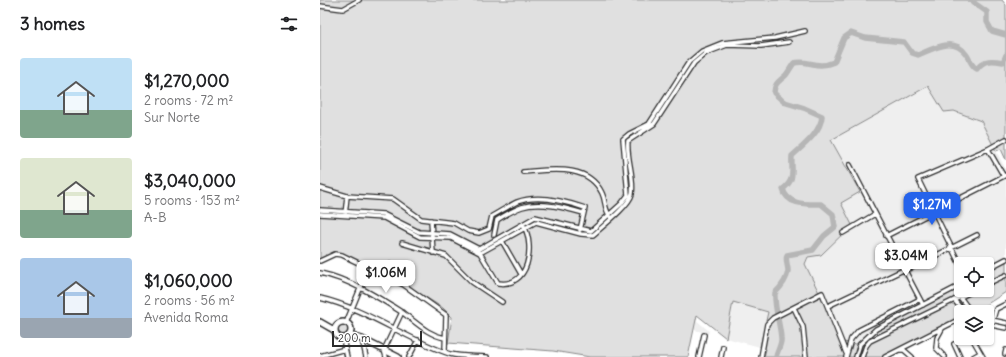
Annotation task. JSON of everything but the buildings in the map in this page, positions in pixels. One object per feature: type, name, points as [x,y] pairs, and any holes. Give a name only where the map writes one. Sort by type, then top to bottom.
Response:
[{"type":"main road","points":[[320,322],[333,328],[337,336],[343,339],[351,335],[398,357]]},
{"type":"main road","points":[[333,328],[339,323],[346,323],[350,327],[351,335]]},
{"type":"street","points":[[320,6],[343,8],[359,0]]},
{"type":"street","points":[[480,253],[522,224],[535,217],[594,235],[628,195],[623,139],[629,134],[649,124],[689,62],[702,51],[722,43],[775,38],[805,31]]},
{"type":"street","points":[[610,216],[626,205],[632,195],[627,149],[628,141],[633,136],[654,124],[694,63],[706,53],[727,45],[761,46],[789,42]]},
{"type":"street","points":[[956,257],[918,179],[1006,140]]},
{"type":"street","points":[[886,236],[1004,175],[988,149]]},
{"type":"street","points":[[850,165],[903,270],[923,305]]},
{"type":"street","points":[[523,172],[562,169],[590,177],[603,194],[606,211],[610,216]]},
{"type":"street","points":[[320,188],[347,196],[393,199],[421,220],[454,223],[468,231],[479,234],[489,229]]},
{"type":"street","points":[[345,214],[347,196]]},
{"type":"street","points":[[489,229],[492,216],[518,202],[532,199],[568,202],[585,208],[580,231]]},
{"type":"street","points":[[494,235],[497,220],[521,207],[533,205],[567,208],[583,212]]},
{"type":"street","points":[[320,210],[384,218],[420,237],[450,238],[480,253],[498,283],[506,284],[513,282],[527,268],[530,238],[522,224]]},
{"type":"street","points":[[320,214],[384,214],[419,232],[450,234],[479,249],[499,241],[536,222],[580,231]]},
{"type":"street","points":[[843,234],[875,214]]},
{"type":"street","points":[[431,220],[433,232],[433,253]]},
{"type":"street","points":[[489,229],[521,274]]},
{"type":"street","points":[[828,306],[978,235]]},
{"type":"street","points":[[402,243],[446,256],[472,282],[502,302]]},
{"type":"street","points":[[320,261],[335,254],[342,255],[404,285],[446,315],[445,351]]},
{"type":"street","points":[[994,265],[1006,259]]},
{"type":"street","points":[[346,323],[368,267]]},
{"type":"street","points":[[320,273],[360,288],[402,312],[434,336],[445,338]]},
{"type":"street","points":[[994,281],[1006,275]]},
{"type":"street","points":[[856,357],[860,344],[876,328],[954,289]]},
{"type":"street","points":[[761,357],[767,324],[772,318],[822,294],[846,355]]},
{"type":"street","points":[[862,357],[866,346],[870,341],[960,297],[966,305]]},
{"type":"street","points":[[320,298],[353,307],[395,329],[445,351],[451,356],[487,357]]},
{"type":"street","points":[[846,355],[851,339],[859,330],[920,299]]},
{"type":"street","points":[[954,300],[958,305]]},
{"type":"street","points":[[994,316],[996,309],[1006,304]]},
{"type":"street","points":[[794,308],[804,327],[806,357]]},
{"type":"street","points":[[386,357],[384,350],[402,312]]},
{"type":"street","points":[[994,320],[1006,323]]},
{"type":"street","points":[[885,357],[954,322]]},
{"type":"street","points":[[994,325],[1006,328]]},
{"type":"street","points":[[944,327],[937,338],[936,348],[945,357]]},
{"type":"street","points":[[933,332],[937,338]]},
{"type":"street","points":[[699,357],[704,335]]},
{"type":"street","points":[[343,339],[347,357]]},
{"type":"street","points":[[362,339],[366,357]]},
{"type":"street","points":[[409,357],[418,340]]},
{"type":"street","points":[[954,345],[960,357]]},
{"type":"street","points":[[976,345],[983,357]]},
{"type":"street","points":[[721,357],[723,347]]},
{"type":"street","points":[[320,356],[345,349]]},
{"type":"street","points":[[899,350],[904,350],[912,357]]},
{"type":"street","points":[[973,357],[980,352]]},
{"type":"shaded area","points":[[320,0],[1002,0],[1006,5],[1006,160],[1001,149],[996,151],[981,121],[954,111],[944,112],[928,86],[831,140],[860,192],[841,203],[852,225],[821,255],[808,257],[805,264],[843,342],[856,344],[873,332],[954,291],[954,297],[994,297],[994,266],[1006,260],[1006,292],[986,305],[954,305],[954,320],[884,357],[764,357],[766,349],[760,347],[768,312],[733,302],[726,338],[697,315],[688,357],[590,357],[553,351],[448,343],[452,317],[443,308],[408,286],[415,275],[390,261],[385,273],[340,252],[320,259]]},
{"type":"shaded area","points":[[928,86],[944,112],[954,111],[981,121],[1006,170],[1006,260],[994,266],[994,257],[954,257],[954,291],[873,332],[857,344],[843,342],[805,264],[841,202],[860,191],[831,140]]},
{"type":"shaded area","points":[[733,302],[768,312],[760,347],[726,338]]},
{"type":"shaded area","points":[[695,319],[709,331],[708,334],[692,329]]},
{"type":"shaded area","points":[[343,325],[347,327],[349,331],[347,335],[343,337],[339,335],[337,331],[339,327]]},
{"type":"waterway","points":[[970,0],[987,12],[987,22],[992,31],[1006,35]]},
{"type":"waterway","points":[[776,357],[781,340],[775,304],[775,293],[783,283],[788,271],[786,259],[787,255],[813,250],[824,236],[835,227],[833,214],[821,204],[799,203],[789,199],[785,195],[783,189],[790,182],[792,174],[792,156],[807,143],[815,133],[819,127],[822,116],[804,108],[784,102],[774,93],[776,84],[786,75],[794,63],[804,62],[822,65],[834,62],[844,38],[851,33],[865,38],[904,42],[912,53],[918,55],[936,47],[949,45],[955,46],[966,54],[977,69],[982,63],[988,61],[1003,62],[1006,55]]}]
